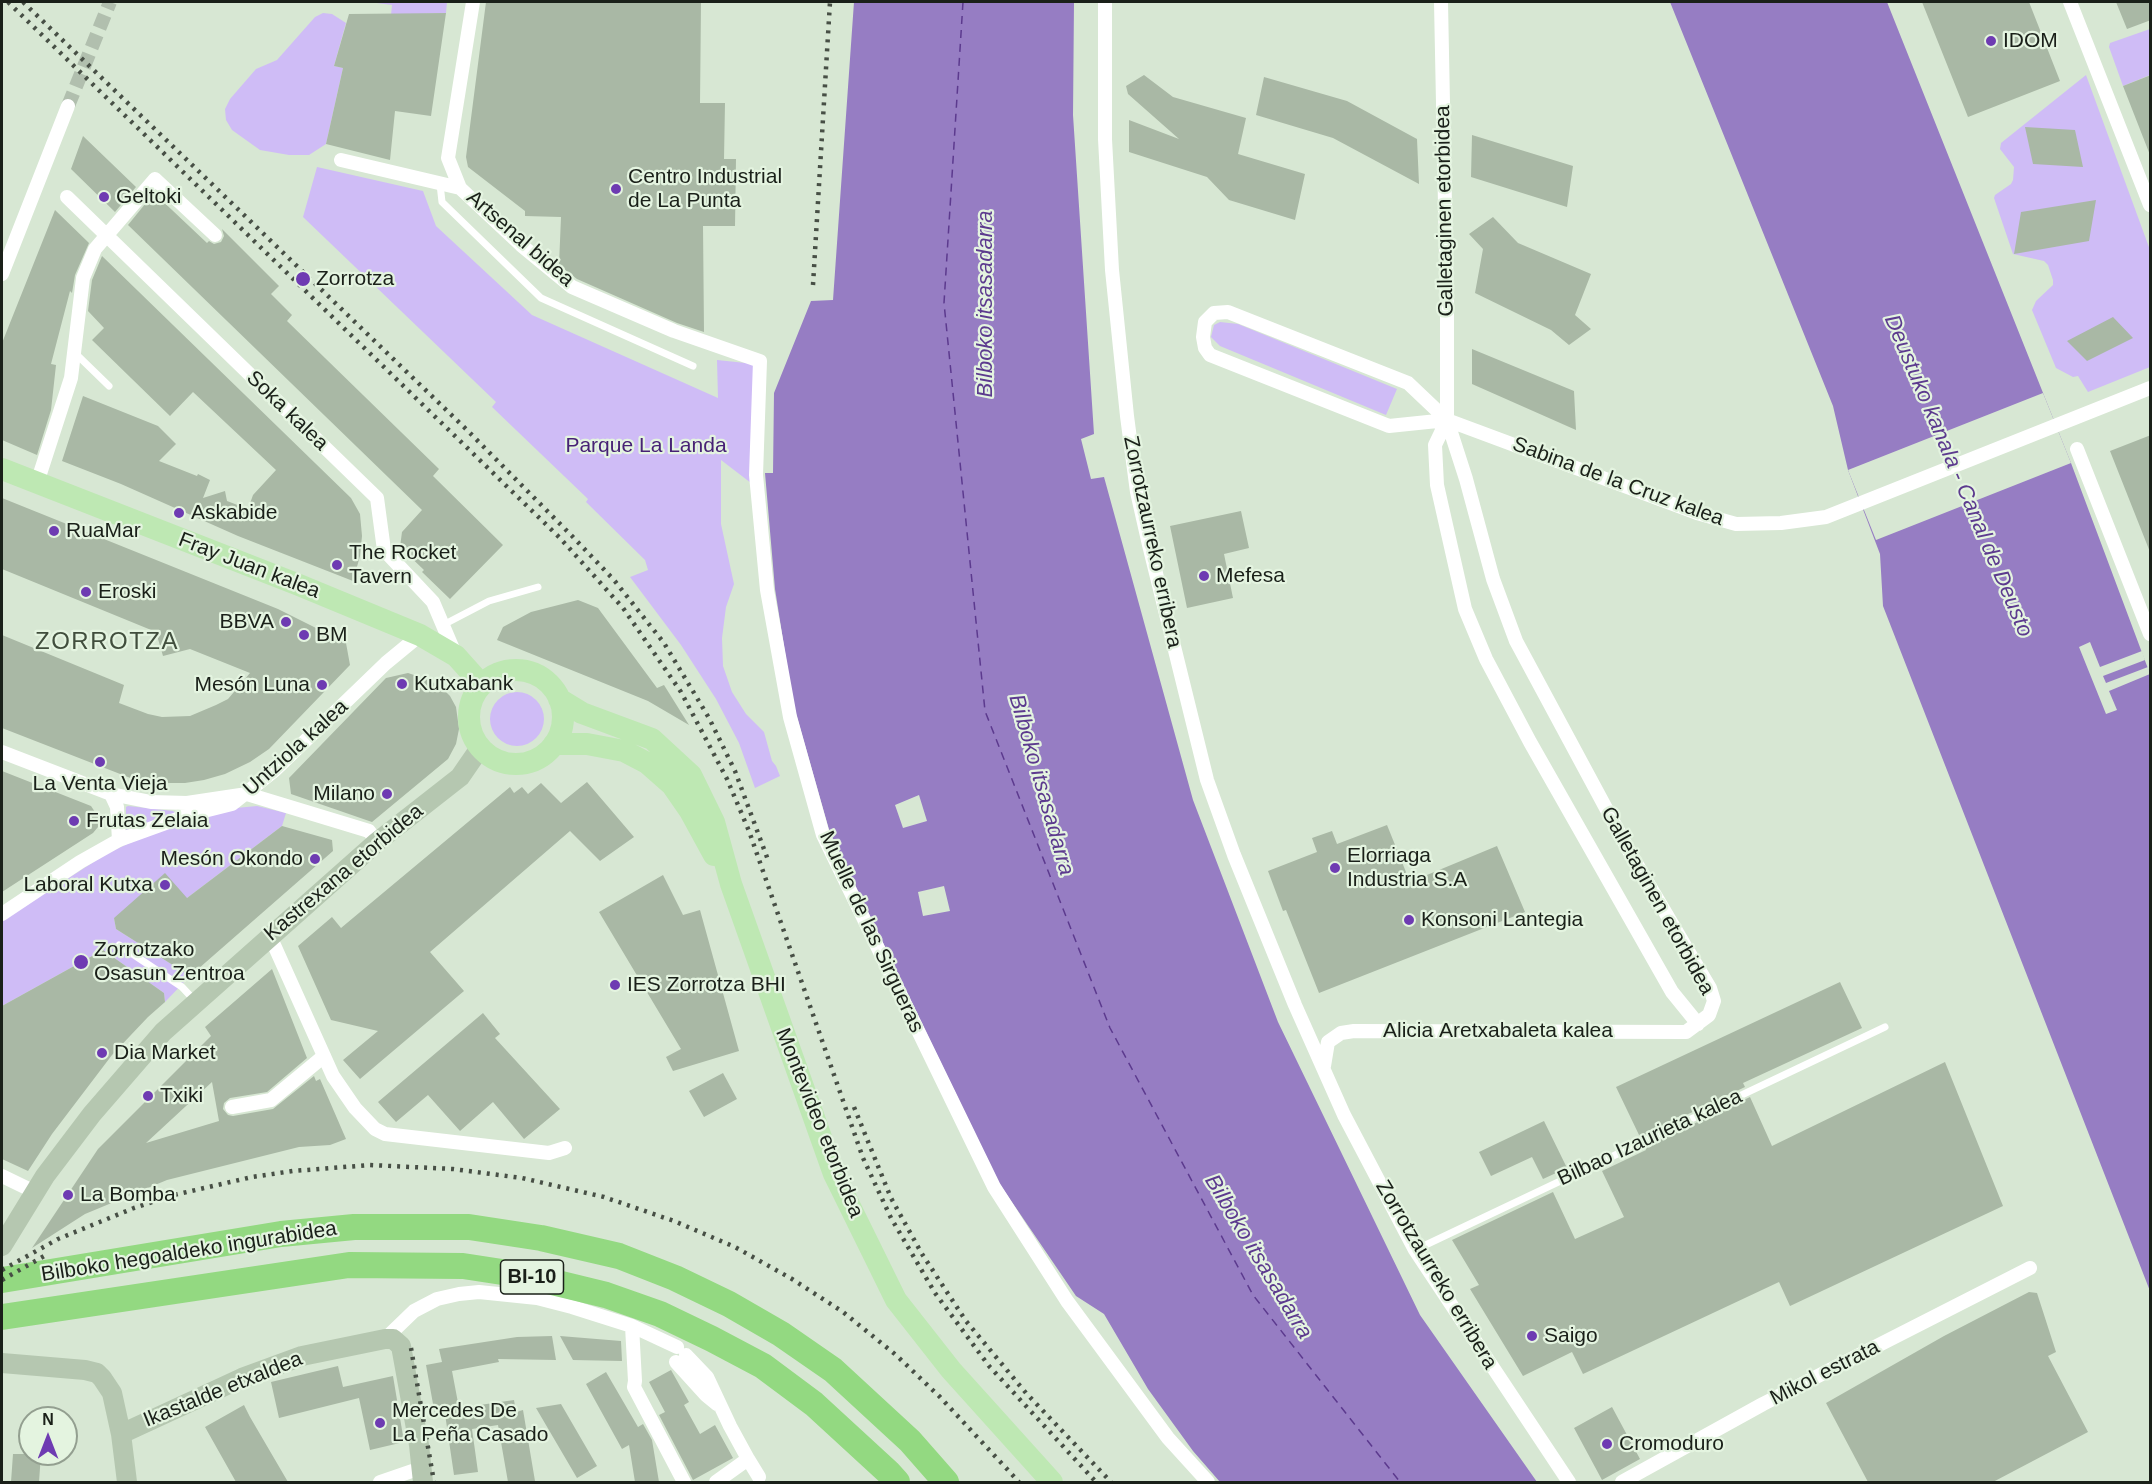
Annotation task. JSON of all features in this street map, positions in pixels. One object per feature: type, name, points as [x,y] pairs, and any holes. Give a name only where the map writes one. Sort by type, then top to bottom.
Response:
[{"type":"highway","name":"Bilboko hegoaldeko ingurabidea","points":[[2,1280],[281,1234],[354,1227],[469,1227],[541,1238],[619,1256],[675,1278],[729,1304],[781,1334],[833,1370],[910,1441],[946,1482]]},
{"type":"highway","name":"Bilboko hegoaldeko ingurabidea","points":[[2,1317],[349,1265],[463,1266],[528,1276],[606,1295],[660,1314],[763,1366],[814,1404],[897,1482]]},
{"type":"main road","name":"Fray Juan kalea","points":[[2,469],[299,585],[420,635],[456,656],[482,685]]},
{"type":"main road","points":[[509,671],[524,671],[539,676],[551,686],[559,699],[563,714],[561,730],[546,754],[533,761],[519,765],[504,763],[491,757],[480,748],[472,736],[469,709],[482,685],[494,676],[509,671]]},
{"type":"main road","name":"Montevideo etorbidea","points":[[559,699],[582,713],[652,740],[692,775],[714,822],[731,884],[834,1174],[896,1300],[951,1370],[1052,1482]]},
{"type":"main road","name":"Montevideo etorbidea","points":[[554,744],[586,744],[624,751],[647,763],[672,785],[690,811],[731,884]]},
{"type":"street","points":[[460,188],[448,158],[473,2]]},
{"type":"street","name":"Zorrotzaurreko erribera","points":[[1105,2],[1105,139],[1112,270],[1126,416],[1137,492],[1154,570],[1207,780],[1234,855],[1324,1071],[1349,1124],[1415,1250],[1569,1482]]},
{"type":"street","name":"Galletaginen etorbidea","points":[[1441,2],[1447,420],[1466,479],[1493,579],[1516,641],[1629,851],[1710,988],[1714,1001],[1712,1008],[1709,1015],[1698,1024],[1672,992],[1530,742],[1486,659],[1465,609],[1437,485],[1435,445],[1447,420]]},
{"type":"street","points":[[2070,2],[2151,205]]},
{"type":"street","points":[[2,274],[68,106]]},
{"type":"street","name":"Artsenal bidea","points":[[341,160],[460,188],[521,245],[572,287],[674,332],[760,361]]},
{"type":"street","points":[[37,483],[71,378],[83,278],[95,249],[155,179],[215,235]]},
{"type":"street","name":"Soka kalea","points":[[67,197],[377,498],[384,550],[433,602],[456,656]]},
{"type":"street","name":"Sabina de la Cruz kalea","points":[[1447,420],[1389,426],[1210,355],[1205,348],[1203,337],[1205,322],[1214,313],[1228,312],[1408,383],[1447,420],[1697,513],[1736,524],[1781,523],[1826,516],[2151,388]]},
{"type":"street","name":"Muelle de las Sirgueras","points":[[760,361],[756,475],[767,590],[790,717],[823,835],[994,1188],[1067,1301],[1168,1438],[1209,1482]]},
{"type":"street","points":[[2077,449],[2151,634]]},
{"type":"street","name":"Untziola kalea","points":[[2,914],[80,862],[119,840],[188,815],[232,804],[247,794],[386,663],[420,635]]},
{"type":"street","name":"Kastrexana etorbidea","points":[[2,1246],[35,1192],[92,1114],[163,1032],[377,842],[460,777],[480,748]]},
{"type":"street","points":[[2,752],[111,794],[151,802],[187,803],[247,794],[369,831],[377,842]]},
{"type":"street","points":[[111,794],[117,807],[119,840]]},
{"type":"street","points":[[270,936],[333,1076],[355,1108],[375,1129],[385,1134],[549,1153],[564,1148]]},
{"type":"street","name":"Alicia Aretxabaleta kalea","points":[[1334,1037],[1341,1033],[1354,1031],[1686,1032],[1698,1024]]},
{"type":"street","points":[[1305,1025],[1324,1035],[1334,1037]]},
{"type":"street","points":[[1324,1071],[1325,1049],[1334,1037]]},
{"type":"street","points":[[231,1107],[271,1100],[324,1056]]},
{"type":"street","points":[[2,1176],[35,1192]]},
{"type":"street","name":"Mikol estrata","points":[[1622,1482],[1763,1404],[2030,1268]]},
{"type":"street","points":[[385,1339],[414,1311],[437,1299],[479,1292],[537,1298],[632,1326],[680,1355],[707,1377],[759,1477]]},
{"type":"street","points":[[632,1326],[634,1387],[684,1482]]},
{"type":"street","points":[[380,1482],[417,1477],[419,1445],[401,1346],[393,1339],[385,1339]]},
{"type":"street","name":"Ikastalde etxaldea","points":[[121,1434],[242,1378],[292,1359],[385,1339]]},
{"type":"street","points":[[2,1362],[96,1373],[112,1393],[121,1434],[127,1482]]},
{"type":"street","points":[[716,1482],[748,1459]]},
{"type":"lane","points":[[440,184],[442,202],[541,298],[693,366]]},
{"type":"lane","points":[[75,352],[109,386]]},
{"type":"lane","points":[[444,625],[489,601],[538,587]]},
{"type":"lane","points":[[119,945],[182,987],[197,1002]]},
{"type":"lane","name":"Bilbao Izaurieta kalea","points":[[1415,1250],[1885,1027]]},
{"type":"green space","points":[[369,2],[447,2],[446,13],[391,15],[392,5]]},
{"type":"green space","points":[[323,13],[332,14],[346,23],[334,66],[343,68],[326,144],[309,155],[289,155],[260,150],[232,130],[226,120],[225,109],[230,99],[256,69],[277,60],[315,17]]},
{"type":"green space","points":[[2150,29],[2150,75],[2123,86],[2109,47],[2110,43]]},
{"type":"green space","points":[[2086,75],[2150,250],[2150,367],[2088,392],[2078,376],[2073,377],[2056,368],[2032,310],[2036,301],[2053,285],[2048,265],[2044,261],[2013,254],[1994,198],[2013,180],[2014,167],[2000,149],[2001,143]]},
{"type":"green space","name":"Parque La Landa","points":[[317,167],[423,191],[436,226],[532,315],[718,398],[717,360],[755,364],[751,483],[721,460],[721,524],[734,584],[726,607],[722,638],[723,666],[732,692],[746,714],[764,732],[772,761],[780,776],[755,788],[739,743],[716,699],[681,645],[630,577],[648,570],[645,560],[586,502],[588,499],[492,407],[496,402],[303,217]]},
{"type":"green space","points":[[1220,322],[1238,324],[1397,389],[1386,415],[1220,346],[1211,337],[1214,325]]},
{"type":"green space","points":[[512,692],[522,692],[532,696],[540,704],[544,719],[540,734],[532,742],[522,746],[512,746],[502,742],[494,734],[490,724],[490,714],[494,704],[502,696]]},
{"type":"green space","points":[[257,806],[286,813],[282,826],[187,898],[114,918],[116,929],[190,976],[165,1002],[164,993],[103,950],[2,1006],[2,921],[106,854],[136,840],[209,814]]},
{"type":"green space","points":[[126,807],[175,813],[126,831]]},
{"type":"water","name":"Bilboko itsasadarra","points":[[854,2],[1074,2],[1073,115],[1094,434],[1081,439],[1091,479],[1104,477],[1193,800],[1278,1022],[1420,1315],[1537,1482],[1220,1482],[1193,1451],[1148,1389],[1104,1314],[1076,1296],[999,1183],[830,833],[793,703],[775,589],[765,473],[773,473],[774,393],[811,301],[833,300]]},
{"type":"water","name":"Deustuko kanala - Canal de Deusto","points":[[1670,2],[1887,2],[2071,463],[2150,674],[2150,1291],[1883,606],[1880,554],[1848,470],[1833,406]]},
{"type":"pier","points":[[2043,393],[2071,463],[1876,540],[1848,470]]},
{"type":"pier","points":[[2090,642],[2100,667],[2142,651],[2145,660],[2103,676],[2106,683],[2148,667],[2150,674],[2109,691],[2117,710],[2106,714],[2079,647]]},
{"type":"pier","points":[[919,795],[927,821],[903,828],[895,805]]},
{"type":"pier","points":[[944,886],[950,911],[923,916],[918,892]]},
{"type":"building","name":"Centro Industrial de La Punta","points":[[486,2],[701,2],[700,103],[725,103],[724,159],[736,159],[735,226],[703,226],[704,332],[677,323],[577,279],[559,265],[561,217],[525,216],[525,211],[468,167],[466,157]]},
{"type":"building","name":"IDOM","points":[[1922,2],[2029,2],[2060,81],[1968,117]]},
{"type":"building","points":[[2116,2],[2151,2],[2151,20],[2127,29]]},
{"type":"building","points":[[446,13],[431,116],[395,111],[390,160],[326,144],[343,68],[334,66],[349,14]]},
{"type":"building","points":[[1144,75],[1173,97],[1246,118],[1238,154],[1305,174],[1295,220],[1229,200],[1207,177],[1129,152],[1129,120],[1179,139],[1128,94],[1126,86]]},
{"type":"building","points":[[2151,75],[2151,155],[2150,155],[2123,86]]},
{"type":"building","points":[[1264,77],[1347,101],[1417,139],[1419,184],[1333,138],[1256,115]]},
{"type":"building","points":[[2025,127],[2075,130],[2083,167],[2033,164]]},
{"type":"building","points":[[1472,135],[1573,166],[1567,207],[1471,177]]},
{"type":"building","points":[[83,136],[136,187],[115,212],[71,169]]},
{"type":"building","points":[[154,193],[207,243],[209,241],[214,244],[221,242],[224,236],[222,229],[279,286],[271,294],[292,315],[287,321],[439,469],[433,476],[503,545],[450,599],[400,547],[402,532],[422,510],[128,225]]},
{"type":"building","points":[[2096,200],[2089,241],[2014,254],[2021,212]]},
{"type":"building","points":[[55,210],[89,243],[75,275],[51,364],[56,365],[51,410],[37,455],[2,440],[2,343]]},
{"type":"building","points":[[1493,217],[1518,243],[1591,274],[1575,315],[1591,329],[1569,345],[1551,330],[1475,293],[1483,249],[1469,234]]},
{"type":"building","points":[[102,256],[351,498],[360,514],[362,536],[360,556],[353,581],[238,536],[121,484],[62,461],[83,396],[158,426],[176,444],[159,461],[210,480],[203,498],[225,491],[227,501],[248,509],[253,495],[276,470],[193,392],[170,416],[92,340],[104,328],[88,311],[92,280]]},
{"type":"building","points":[[2113,317],[2133,338],[2087,361],[2067,341]]},
{"type":"building","points":[[1472,349],[1574,391],[1576,430],[1472,384]]},
{"type":"building","points":[[2151,435],[2151,552],[2150,552],[2110,451]]},
{"type":"building","points":[[2,498],[278,609],[346,643],[350,665],[269,749],[250,762],[225,774],[204,780],[185,783],[155,783],[133,779],[2,728],[2,635],[124,685],[119,703],[162,717],[190,716],[228,699],[250,673],[190,649],[163,656],[156,632],[2,569]]},
{"type":"building","name":"Mefesa","points":[[1241,511],[1249,548],[1224,554],[1233,598],[1187,608],[1170,526]]},
{"type":"building","points":[[578,600],[598,608],[657,688],[664,685],[689,725],[648,701],[497,640],[503,627],[531,612]]},
{"type":"building","points":[[408,673],[429,680],[442,688],[456,707],[459,729],[456,744],[448,759],[372,822],[291,794],[289,778],[386,678]]},
{"type":"building","points":[[2,771],[91,806],[99,818],[98,827],[93,833],[2,892]]},
{"type":"building","points":[[587,782],[634,837],[600,861],[570,831],[430,952],[464,991],[360,1079],[343,1060],[378,1031],[331,1020],[298,946],[332,917],[341,928],[510,787],[514,793],[522,787],[528,794],[541,783],[561,803]]},
{"type":"building","name":"Konsoni Lantegia","points":[[1387,825],[1410,882],[1497,846],[1525,912],[1319,993],[1268,871],[1317,852],[1312,838],[1332,831],[1337,844]]},
{"type":"building","points":[[282,826],[332,840],[333,851],[190,976],[116,929],[114,918],[165,873],[187,898]]},
{"type":"building","points":[[663,875],[683,915],[700,910],[739,1051],[673,1071],[666,1057],[681,1049],[599,912]]},
{"type":"building","points":[[103,950],[164,993],[165,1002],[112,1055],[52,1134],[28,1171],[2,1159],[2,1006]]},
{"type":"building","points":[[272,969],[307,1058],[267,1092],[230,1098],[224,1103],[223,1109],[228,1115],[233,1116],[273,1109],[314,1076],[316,1081],[320,1079],[346,1139],[330,1145],[299,1147],[167,1180],[85,1214],[32,1248],[98,1149],[211,1036],[205,1027]],"holes":[[[212,1082],[219,1121],[146,1143]]]},
{"type":"building","points":[[1840,982],[1862,1028],[1743,1083],[1745,1087],[1640,1137],[1616,1087]]},
{"type":"building","points":[[483,1013],[500,1034],[495,1038],[560,1109],[524,1139],[493,1102],[460,1131],[428,1095],[396,1122],[378,1102]]},
{"type":"building","points":[[1945,1062],[2003,1206],[1790,1306],[1779,1282],[1583,1374],[1572,1352],[1523,1376],[1470,1289],[1479,1285],[1452,1240],[1553,1192],[1575,1239],[1624,1217],[1602,1171],[1646,1150],[1645,1147],[1750,1097],[1772,1146]]},
{"type":"building","points":[[723,1073],[737,1099],[704,1117],[689,1091]]},
{"type":"building","points":[[1544,1121],[1567,1168],[1543,1179],[1532,1157],[1491,1176],[1479,1152]]},
{"type":"building","points":[[2029,1292],[2037,1293],[2056,1352],[2048,1356],[2088,1432],[1993,1482],[1868,1482],[1826,1403],[1944,1336]]},
{"type":"building","points":[[552,1336],[556,1360],[498,1359],[499,1362],[452,1371],[459,1408],[514,1400],[516,1412],[523,1410],[535,1481],[508,1482],[498,1425],[472,1429],[478,1472],[454,1475],[445,1414],[435,1415],[426,1365],[442,1362],[439,1349],[517,1337]]},
{"type":"building","points":[[560,1336],[621,1341],[622,1361],[573,1360]]},
{"type":"building","points":[[338,1366],[343,1387],[393,1376],[404,1442],[370,1450],[359,1398],[279,1418],[271,1382]]},
{"type":"building","points":[[671,1370],[689,1402],[684,1405],[700,1434],[715,1425],[733,1458],[693,1480],[659,1415],[665,1412],[649,1382]]},
{"type":"building","points":[[606,1372],[638,1427],[643,1424],[652,1440],[659,1482],[635,1482],[629,1445],[622,1449],[586,1384]]},
{"type":"building","points":[[561,1404],[597,1466],[577,1478],[536,1408]]},
{"type":"building","points":[[244,1405],[288,1482],[236,1482],[205,1427]]},
{"type":"building","name":"Cromoduro","points":[[1612,1407],[1640,1459],[1602,1480],[1574,1428]]},
{"type":"building","points":[[13,1454],[18,1454],[18,1466],[40,1466],[39,1482],[11,1482]]},
{"type":"ferry route","points":[[963,2],[944,303],[985,711],[1110,1028],[1253,1295],[1400,1482]]},
{"type":"tunnel","points":[[68,106],[110,2]]},
{"type":"railway","points":[[8,2],[560,538],[623,608],[681,692],[727,779],[749,831],[863,1158],[891,1218],[935,1293],[989,1366],[1096,1482]]},
{"type":"railway","points":[[23,2],[466,429],[614,580],[664,643],[709,718],[735,771],[768,860]]},
{"type":"railway","points":[[813,285],[830,2]]},
{"type":"railway","points":[[854,1107],[891,1198],[922,1254],[966,1321],[1026,1393],[1111,1482]]},
{"type":"railway","points":[[2,1270],[58,1239],[134,1208],[174,1195],[252,1177],[293,1171],[370,1165],[453,1169],[522,1178],[604,1197],[674,1221],[735,1247],[792,1279],[843,1312],[896,1355],[940,1397],[1019,1482]]},
{"type":"railway","points":[[2,1280],[46,1255]]},
{"type":"railway","points":[[411,1348],[434,1482]]},
{"type":"place","name":"IDOM","points":[[1991,41]]},
{"type":"place","name":"Centro Industrial de La Punta","points":[[616,189]]},
{"type":"place","name":"Geltoki","points":[[104,197]]},
{"type":"place","name":"Zorrotza","points":[[303,279]]},
{"type":"place","name":"Askabide","points":[[179,513]]},
{"type":"place","name":"RuaMar","points":[[54,531]]},
{"type":"place","name":"The Rocket Tavern","points":[[337,565]]},
{"type":"place","name":"Mefesa","points":[[1204,576]]},
{"type":"place","name":"Eroski","points":[[86,592]]},
{"type":"place","name":"BBVA","points":[[286,622]]},
{"type":"place","name":"BM","points":[[304,635]]},
{"type":"place","name":"Kutxabank","points":[[402,684]]},
{"type":"place","name":"Mesón Luna","points":[[322,685]]},
{"type":"place","name":"La Venta Vieja","points":[[100,762]]},
{"type":"place","name":"Milano","points":[[387,794]]},
{"type":"place","name":"Frutas Zelaia","points":[[74,821]]},
{"type":"place","name":"Mesón Okondo","points":[[315,859]]},
{"type":"place","name":"Elorriaga Industria S.A","points":[[1335,868]]},
{"type":"place","name":"Laboral Kutxa","points":[[165,885]]},
{"type":"place","name":"Konsoni Lantegia","points":[[1409,920]]},
{"type":"place","name":"Zorrotzako Osasun Zentroa","points":[[81,962]]},
{"type":"place","name":"IES Zorrotza BHI","points":[[615,985]]},
{"type":"place","name":"Dia Market","points":[[102,1053]]},
{"type":"place","name":"Txiki","points":[[148,1096]]},
{"type":"place","name":"La Bomba","points":[[68,1195]]},
{"type":"place","name":"Saigo","points":[[1532,1336]]},
{"type":"place","name":"Mercedes De La Peña Casado","points":[[380,1423]]},
{"type":"place","name":"Cromoduro","points":[[1607,1444]]},
{"type":"district","name":"ZORROTZA","points":[[107,642]]}]
